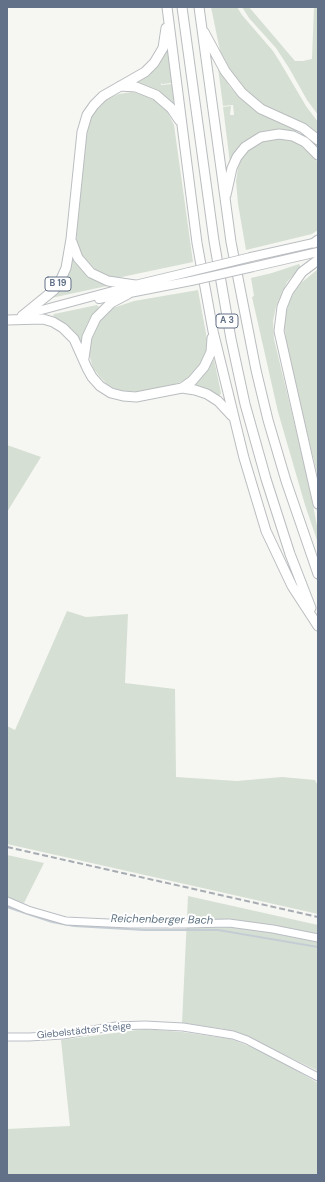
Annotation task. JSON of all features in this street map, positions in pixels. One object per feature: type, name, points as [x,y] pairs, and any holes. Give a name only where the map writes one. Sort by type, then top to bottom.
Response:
[{"type":"highway","name":"A 3","points":[[182,7],[215,248],[224,306],[238,371],[255,442],[278,517],[290,554],[318,625]]},
{"type":"highway","name":"A 3","points":[[199,7],[225,200],[242,305],[262,395],[286,481],[318,574]]},
{"type":"highway","name":"A 3","points":[[167,11],[197,243],[213,331],[244,458],[266,531],[292,586],[318,625]]},
{"type":"highway","points":[[134,285],[108,281],[91,273],[78,258],[71,239],[83,126],[87,115],[98,100],[108,92],[145,72],[158,58],[164,42],[167,11]]},
{"type":"highway","name":"A 3","points":[[201,25],[225,72],[242,93],[261,109],[302,128],[318,140]]},
{"type":"highway","name":"A 3","points":[[120,86],[136,87],[156,95],[171,108],[182,127]]},
{"type":"highway","points":[[225,200],[235,162],[241,152],[255,140],[273,134],[292,136],[305,142],[318,155]]},
{"type":"highway","name":"B 19","points":[[22,316],[49,294],[61,279],[68,262],[71,239]]},
{"type":"highway","points":[[318,260],[302,272],[288,292],[280,315],[279,331],[318,504]]},
{"type":"highway","name":"B 19","points":[[85,364],[84,350],[87,337],[96,318],[111,303],[128,294]]},
{"type":"highway","points":[[7,320],[37,318],[58,324],[74,339],[89,373],[100,386],[117,395],[136,397],[182,388],[192,381],[204,367],[211,352],[213,331]]},
{"type":"highway","name":"A 3","points":[[182,388],[201,392],[213,397],[227,410],[235,421]]},
{"type":"main road","name":"B 19","points":[[7,320],[134,285],[317,241]]},
{"type":"main road","name":"B 19","points":[[57,307],[191,281],[318,252]]},
{"type":"main road","points":[[7,901],[28,910],[66,921],[146,924],[229,923],[273,929],[318,938]]},
{"type":"main road","name":"Giebelstädter Steige","points":[[7,1037],[63,1035],[116,1026],[145,1025],[183,1028],[219,1033],[247,1040],[318,1077]]},
{"type":"shaded area","points":[[211,7],[237,7],[273,51],[306,106],[318,122],[318,133],[304,123],[257,102],[248,94],[232,75],[220,51]]},
{"type":"shaded area","points":[[242,7],[249,7],[295,61],[303,61],[312,59],[314,7],[318,7],[318,115],[307,100],[276,48],[249,18]]},
{"type":"shaded area","points":[[167,46],[172,83],[161,83],[161,85],[172,84],[174,105],[134,81]]},
{"type":"shaded area","points":[[218,68],[230,87],[241,99],[271,119],[296,130],[295,134],[240,147],[234,154],[230,163],[223,107],[231,106],[230,115],[234,115],[233,105],[223,106]]},
{"type":"shaded area","points":[[132,92],[145,95],[161,104],[168,113],[174,125],[193,262],[117,278],[108,277],[93,269],[86,262],[77,246],[76,227],[89,121],[100,104],[107,99],[119,94]]},
{"type":"shaded area","points":[[277,138],[288,139],[298,143],[316,160],[318,165],[318,230],[312,234],[246,250],[238,204],[236,181],[238,168],[242,158],[249,149],[257,143]]},
{"type":"shaded area","points":[[72,252],[107,286],[51,298]]},
{"type":"shaded area","points":[[299,264],[301,267],[287,282],[276,307],[273,321],[274,339],[308,480],[318,531],[318,543],[305,505],[278,412],[252,297],[254,296],[251,278]]},
{"type":"shaded area","points":[[318,269],[318,477],[287,351],[284,320],[290,299],[301,283]]},
{"type":"shaded area","points":[[198,290],[207,339],[206,351],[203,362],[190,377],[170,386],[137,392],[117,390],[107,384],[100,377],[93,368],[88,351],[91,332],[105,314],[113,308],[134,301]]},
{"type":"shaded area","points":[[97,305],[99,307],[87,324],[81,343],[70,328],[56,319],[53,315],[54,314]]},
{"type":"shaded area","points":[[212,360],[214,360],[221,393],[218,396],[195,386],[194,383],[207,370]]},
{"type":"shaded area","points":[[7,445],[41,457],[7,512]]},
{"type":"shaded area","points":[[67,611],[86,617],[128,614],[125,683],[175,689],[176,777],[237,781],[282,777],[315,780],[318,786],[318,914],[7,844],[7,726],[15,730]]},
{"type":"shaded area","points":[[7,855],[44,863],[24,903],[7,898]]},
{"type":"shaded area","points":[[188,896],[318,925],[318,1071],[244,1035],[224,1029],[182,1023]]},
{"type":"shaded area","points":[[145,1029],[182,1032],[231,1039],[266,1053],[318,1083],[318,1175],[7,1175],[7,1129],[70,1126],[61,1040]]},
{"type":"waterway","name":"Reichenberger Bach","points":[[7,907],[52,922],[74,926],[144,930],[218,930],[318,947]]},
{"type":"railway","points":[[7,847],[318,917]]}]
